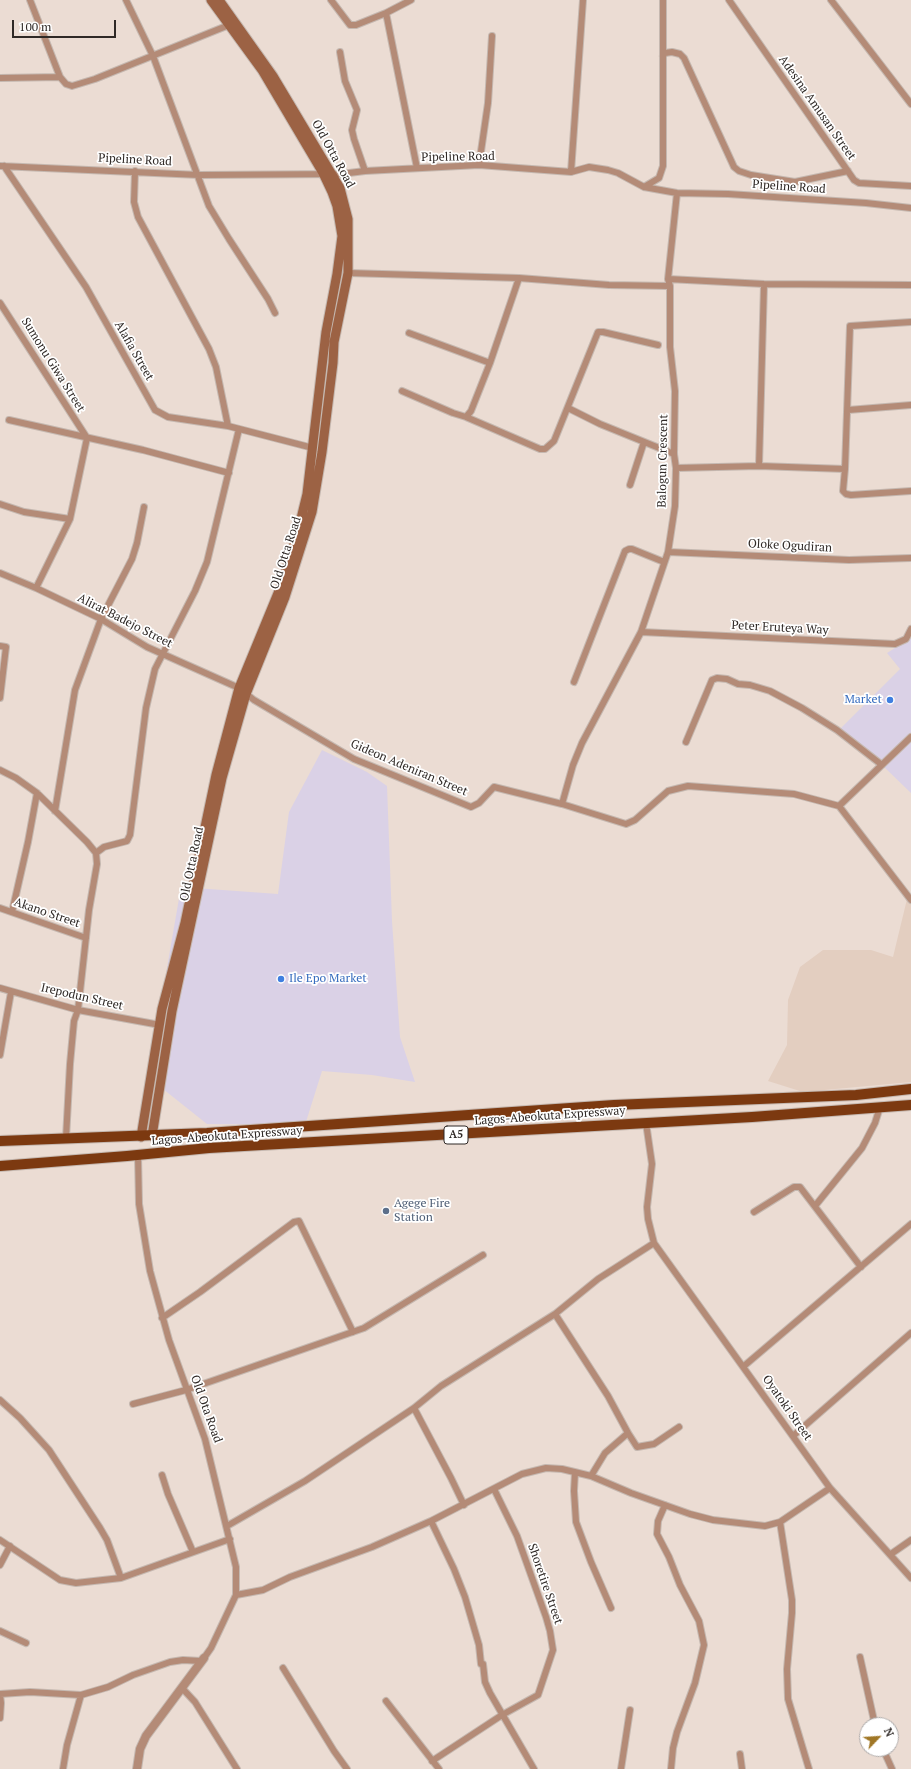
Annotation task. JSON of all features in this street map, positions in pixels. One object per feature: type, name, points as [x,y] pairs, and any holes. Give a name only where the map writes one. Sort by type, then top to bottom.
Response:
[{"type":"highway","name":"Lagos-Abeokuta Expressway","points":[[0,1141],[141,1137],[614,1105],[856,1095],[911,1089]]},
{"type":"highway","name":"Lagos-Abeokuta Expressway","points":[[0,1166],[209,1148],[452,1136],[832,1112],[911,1105]]},
{"type":"main road","name":"Old Otta Road","points":[[211,0],[269,81],[327,173],[340,188],[347,211],[349,231],[348,273],[334,342],[333,363],[322,452],[310,521],[285,597],[242,691]]},
{"type":"main road","name":"Old Otta Road","points":[[152,1136],[164,1055],[174,1004],[242,691],[278,593],[297,535],[307,494],[326,332],[337,274],[342,236],[337,206],[327,173],[273,76],[219,0]]},
{"type":"main road","points":[[141,1137],[160,1025],[185,922],[216,775],[242,691]]},
{"type":"street","points":[[30,0],[60,77],[66,84],[76,85],[229,25]]},
{"type":"street","points":[[126,0],[153,56],[215,217],[261,287],[275,313]]},
{"type":"street","points":[[331,0],[350,25],[356,25],[386,13],[411,0]]},
{"type":"street","points":[[571,172],[583,0]]},
{"type":"street","points":[[644,187],[659,178],[663,166],[663,0]]},
{"type":"street","name":"Adesina Amusan Street","points":[[729,0],[848,171],[859,183],[911,186]]},
{"type":"street","points":[[831,0],[911,104]]},
{"type":"street","points":[[386,13],[417,168]]},
{"type":"street","points":[[479,165],[488,103],[492,36]]},
{"type":"street","points":[[340,52],[345,81],[357,110],[352,130],[365,171]]},
{"type":"street","points":[[663,56],[665,53],[672,52],[680,54],[684,58],[734,167],[739,171],[751,175],[795,182],[848,171]]},
{"type":"street","points":[[0,78],[60,77]]},
{"type":"street","name":"Pipeline Road","points":[[2,166],[198,175],[341,174],[365,171],[479,165],[571,172],[589,167],[618,173],[644,187],[677,193],[728,194],[866,203],[911,208]]},
{"type":"street","name":"Alafia Street","points":[[2,166],[86,287],[155,410],[168,417],[228,426],[313,448]]},
{"type":"street","points":[[135,171],[134,202],[138,217],[209,349],[216,367],[228,426]]},
{"type":"street","name":"Balogun Crescent","points":[[562,804],[573,765],[582,743],[641,632],[668,552],[675,506],[676,468],[674,454],[675,391],[670,347],[669,283],[677,193]]},
{"type":"street","points":[[348,273],[519,278],[609,285],[669,283],[911,285]]},
{"type":"street","points":[[466,417],[471,410],[490,363],[519,278]]},
{"type":"street","points":[[758,466],[764,284]]},
{"type":"street","name":"Sumonu Giwa Street","points":[[0,303],[87,438]]},
{"type":"street","points":[[911,322],[850,326],[848,410],[843,491],[846,494],[911,491]]},
{"type":"street","points":[[402,391],[540,449],[550,446],[554,441],[598,332],[658,345]]},
{"type":"street","points":[[409,333],[490,363]]},
{"type":"street","points":[[848,410],[911,405]]},
{"type":"street","points":[[568,408],[592,421],[674,454]]},
{"type":"street","points":[[10,420],[143,450],[229,473]]},
{"type":"street","points":[[96,853],[104,848],[126,841],[130,835],[146,708],[155,669],[196,591],[207,562],[240,429]]},
{"type":"street","points":[[36,588],[70,519],[87,438]]},
{"type":"street","points":[[630,485],[644,442]]},
{"type":"street","points":[[676,468],[758,466],[845,469]]},
{"type":"street","points":[[0,504],[24,512],[70,519]]},
{"type":"street","points":[[55,811],[73,700],[101,619],[132,559],[138,543],[144,507]]},
{"type":"street","points":[[574,682],[625,551],[632,549],[664,562]]},
{"type":"street","name":"Oloke Ogudiran","points":[[668,552],[849,560],[911,558]]},
{"type":"street","name":"Alirat Badejo Street","points":[[0,573],[36,588],[101,619],[147,647],[164,653],[242,691]]},
{"type":"street","name":"Peter Eruteya Way","points":[[641,632],[895,644],[906,639],[911,629]]},
{"type":"street","points":[[0,698],[3,646]]},
{"type":"street","points":[[686,742],[712,680],[717,678],[726,679],[738,684],[750,685],[764,689],[802,708],[837,730],[882,765]]},
{"type":"street","name":"Gideon Adeniran Street","points":[[242,691],[354,759],[471,807],[479,803],[494,787],[562,804],[626,824],[635,820],[668,791],[688,786],[794,794],[839,806]]},
{"type":"street","points":[[911,737],[839,806],[911,900]]},
{"type":"street","points":[[0,770],[16,778],[36,793],[87,842],[96,853],[97,864],[89,910],[78,1010],[74,1021],[66,1138]]},
{"type":"street","points":[[12,912],[28,842],[36,793]]},
{"type":"street","name":"Akano Street","points":[[0,908],[86,938]]},
{"type":"street","name":"Irepodun Street","points":[[0,988],[78,1010],[160,1025]]},
{"type":"street","points":[[0,1055],[11,992]]},
{"type":"street","points":[[815,1206],[862,1148],[875,1123],[880,1107]]},
{"type":"street","points":[[227,1526],[305,1481],[414,1408],[453,1378],[555,1314],[598,1279],[654,1244],[648,1219],[647,1207],[652,1164],[646,1123]]},
{"type":"street","name":"Old Ota Road","points":[[137,1769],[140,1749],[146,1736],[202,1660],[236,1595],[236,1567],[205,1439],[186,1390],[162,1318],[150,1271],[139,1204],[138,1155]]},
{"type":"street","points":[[754,1212],[798,1186],[861,1267]]},
{"type":"street","points":[[162,1318],[200,1292],[294,1222],[298,1221],[353,1332]]},
{"type":"street","points":[[744,1366],[911,1224]]},
{"type":"street","name":"Oyatoki Street","points":[[654,1244],[744,1366],[830,1488],[911,1578]]},
{"type":"street","points":[[133,1404],[186,1390],[364,1328],[483,1255]]},
{"type":"street","points":[[555,1314],[608,1396],[637,1447],[654,1444],[679,1427]]},
{"type":"street","points":[[794,1436],[911,1333]]},
{"type":"street","points":[[0,1400],[30,1429],[48,1450],[107,1540],[121,1578]]},
{"type":"street","points":[[414,1408],[464,1505]]},
{"type":"street","points":[[591,1476],[606,1453],[628,1433]]},
{"type":"street","points":[[236,1595],[263,1590],[290,1577],[372,1547],[464,1505],[522,1474],[541,1469],[552,1468],[591,1476],[690,1514],[726,1522],[765,1526],[780,1522],[830,1488]]},
{"type":"street","points":[[575,1472],[574,1491],[576,1522],[588,1555],[611,1608]]},
{"type":"street","points":[[162,1475],[168,1494],[193,1552]]},
{"type":"street","name":"Shoretire Street","points":[[432,1761],[502,1715],[538,1696],[553,1650],[546,1617],[517,1536],[494,1490]]},
{"type":"street","points":[[665,1505],[658,1521],[657,1534],[669,1557],[680,1585],[699,1621],[704,1645],[695,1683],[677,1732],[671,1769]]},
{"type":"street","points":[[431,1521],[454,1569],[465,1597],[479,1645],[481,1664],[483,1664],[490,1693],[534,1769]]},
{"type":"street","points":[[780,1522],[791,1589],[792,1614],[787,1669],[788,1699],[809,1769]]},
{"type":"street","points":[[0,1540],[65,1582],[76,1583],[121,1578],[230,1539]]},
{"type":"street","points":[[891,1554],[911,1540]]},
{"type":"street","points":[[0,1565],[10,1546]]},
{"type":"street","points":[[0,1631],[26,1643]]},
{"type":"street","points":[[860,1657],[874,1717]]},
{"type":"street","points":[[0,1718],[0,1694],[30,1692],[81,1695],[170,1662],[202,1660]]},
{"type":"street","points":[[283,1668],[334,1751],[347,1769]]},
{"type":"street","points":[[182,1688],[199,1709],[237,1769]]},
{"type":"street","points":[[63,1769],[67,1745],[81,1695]]},
{"type":"street","points":[[386,1701],[438,1769]]},
{"type":"street","points":[[621,1769],[630,1710]]},
{"type":"street","points":[[740,1754],[742,1769]]},
{"type":"street","points":[[887,1757],[892,1769]]},
{"type":"shaded area","name":"Market","points":[[911,638],[911,793],[882,765],[838,731],[900,669],[887,653]]},
{"type":"shaded area","name":"Ile Epo Market","points":[[322,750],[367,772],[387,786],[392,921],[400,1037],[415,1082],[372,1075],[322,1071],[305,1125],[207,1124],[153,1081],[149,1071],[181,887],[278,894],[289,812]]},
{"type":"shaded area","points":[[908,895],[911,902],[911,1082],[803,1092],[768,1081],[787,1045],[788,1000],[800,967],[823,950],[871,950],[893,957]]},
{"type":"place","name":"Market","points":[[890,700]]},
{"type":"place","name":"Ile Epo Market","points":[[281,979]]},
{"type":"place","name":"Agege Fire Station","points":[[386,1211]]}]
